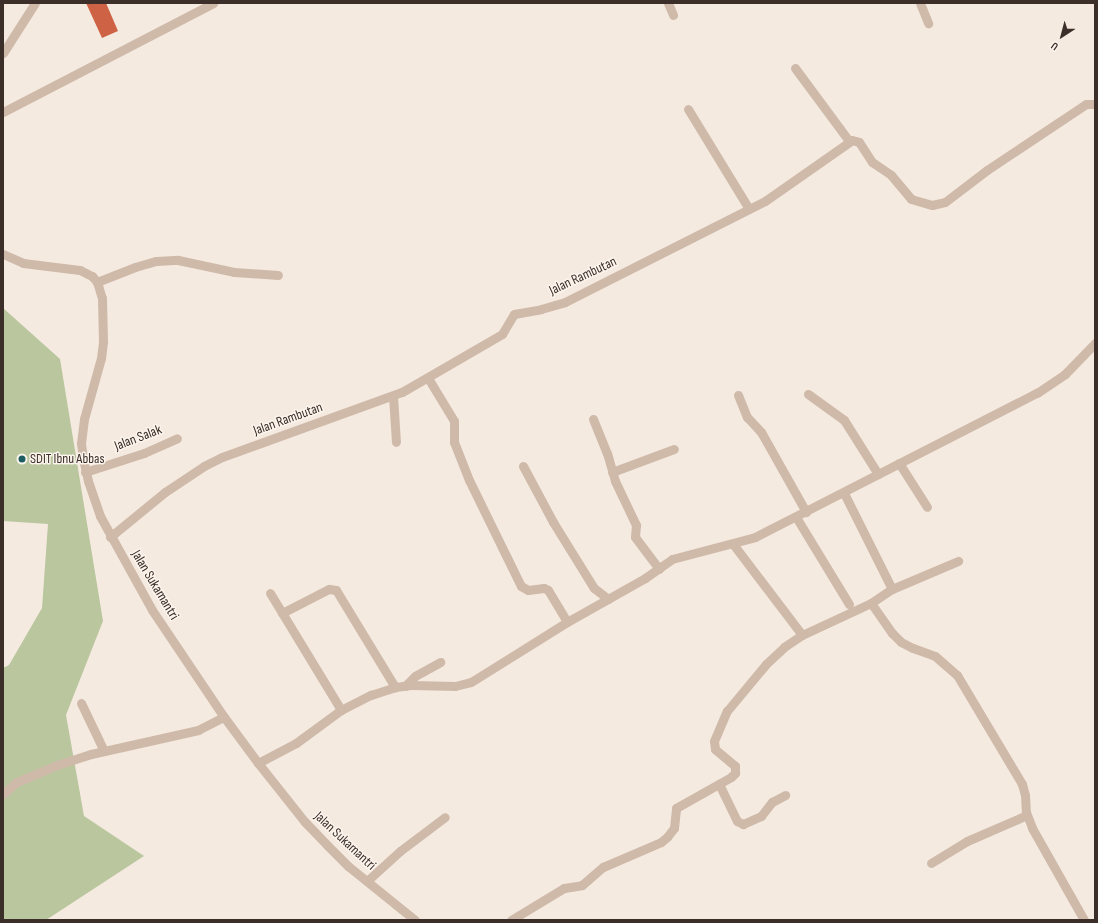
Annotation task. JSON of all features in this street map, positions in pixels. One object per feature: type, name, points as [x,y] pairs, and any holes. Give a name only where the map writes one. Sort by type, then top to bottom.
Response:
[{"type":"street","points":[[3,53],[35,3]]},
{"type":"street","points":[[3,112],[213,3]]},
{"type":"street","points":[[668,3],[673,15]]},
{"type":"street","points":[[920,3],[928,23]]},
{"type":"street","points":[[795,68],[849,141],[855,140],[860,142],[872,162],[891,175],[905,194],[911,199],[926,205],[945,202],[987,170],[1086,104],[1095,104]]},
{"type":"street","points":[[688,109],[749,209]]},
{"type":"street","name":"Jalan Rambutan","points":[[110,537],[165,492],[204,466],[222,457],[393,396],[428,378],[502,334],[514,314],[565,302],[749,209],[776,194],[849,141]]},
{"type":"street","points":[[3,254],[23,263],[80,270],[92,276],[97,282],[135,267],[156,261],[178,260],[234,272],[278,275]]},
{"type":"street","name":"Jalan Sukamantri","points":[[97,282],[102,298],[103,342],[101,358],[82,431],[83,459],[93,499],[110,537],[152,610],[224,717],[258,763],[305,822],[348,866],[367,881],[402,916],[415,920]]},
{"type":"street","points":[[258,763],[296,742],[341,710],[371,694],[396,687],[431,684],[455,686],[471,682],[567,622],[677,557],[756,538],[1048,386],[1066,374],[1095,343]]},
{"type":"street","points":[[428,378],[454,421],[454,442],[468,480],[521,586],[528,590],[544,588],[548,590],[567,622]]},
{"type":"street","points":[[808,394],[844,420],[878,474]]},
{"type":"street","points":[[738,395],[747,417],[761,432],[806,512]]},
{"type":"street","points":[[393,396],[396,442]]},
{"type":"street","points":[[593,419],[607,453],[612,472],[636,525],[635,537],[659,569]]},
{"type":"street","name":"Jalan Salak","points":[[86,472],[144,453],[177,438]]},
{"type":"street","points":[[612,472],[674,449]]},
{"type":"street","points":[[899,463],[927,507]]},
{"type":"street","points":[[523,466],[553,522],[594,588],[608,599]]},
{"type":"street","points":[[844,493],[892,589]]},
{"type":"street","points":[[796,516],[849,604]]},
{"type":"street","points":[[733,544],[802,635]]},
{"type":"street","points":[[511,920],[564,888],[582,885],[603,867],[664,840],[674,828],[675,809],[731,777],[736,770],[733,764],[714,747],[714,741],[722,718],[766,664],[784,648],[802,635],[871,603],[892,589],[958,561]]},
{"type":"street","points":[[282,614],[329,589],[336,590],[396,687]]},
{"type":"street","points":[[270,593],[341,710]]},
{"type":"street","points":[[871,603],[892,633],[901,642],[935,656],[957,675],[1022,784],[1025,795],[1027,815],[1037,839],[1084,920]]},
{"type":"street","points":[[405,686],[415,676],[440,662]]},
{"type":"street","points":[[80,703],[104,751]]},
{"type":"street","points":[[3,794],[17,782],[57,765],[104,751],[198,730],[224,717]]},
{"type":"street","points":[[719,784],[737,821],[741,824],[761,816],[772,802],[785,794]]},
{"type":"street","points":[[931,863],[967,841],[1027,815]]},
{"type":"street","points":[[367,881],[400,851],[446,817]]},
{"type":"green space","points":[[3,308],[60,359],[103,621],[66,715],[84,816],[144,856],[46,920],[3,920],[3,668],[9,665],[42,608],[48,524],[3,521]]},
{"type":"building","points":[[86,3],[106,3],[118,31],[102,38]]},
{"type":"place","name":"SDIT Ibnu Abbas","points":[[22,459]]}]
